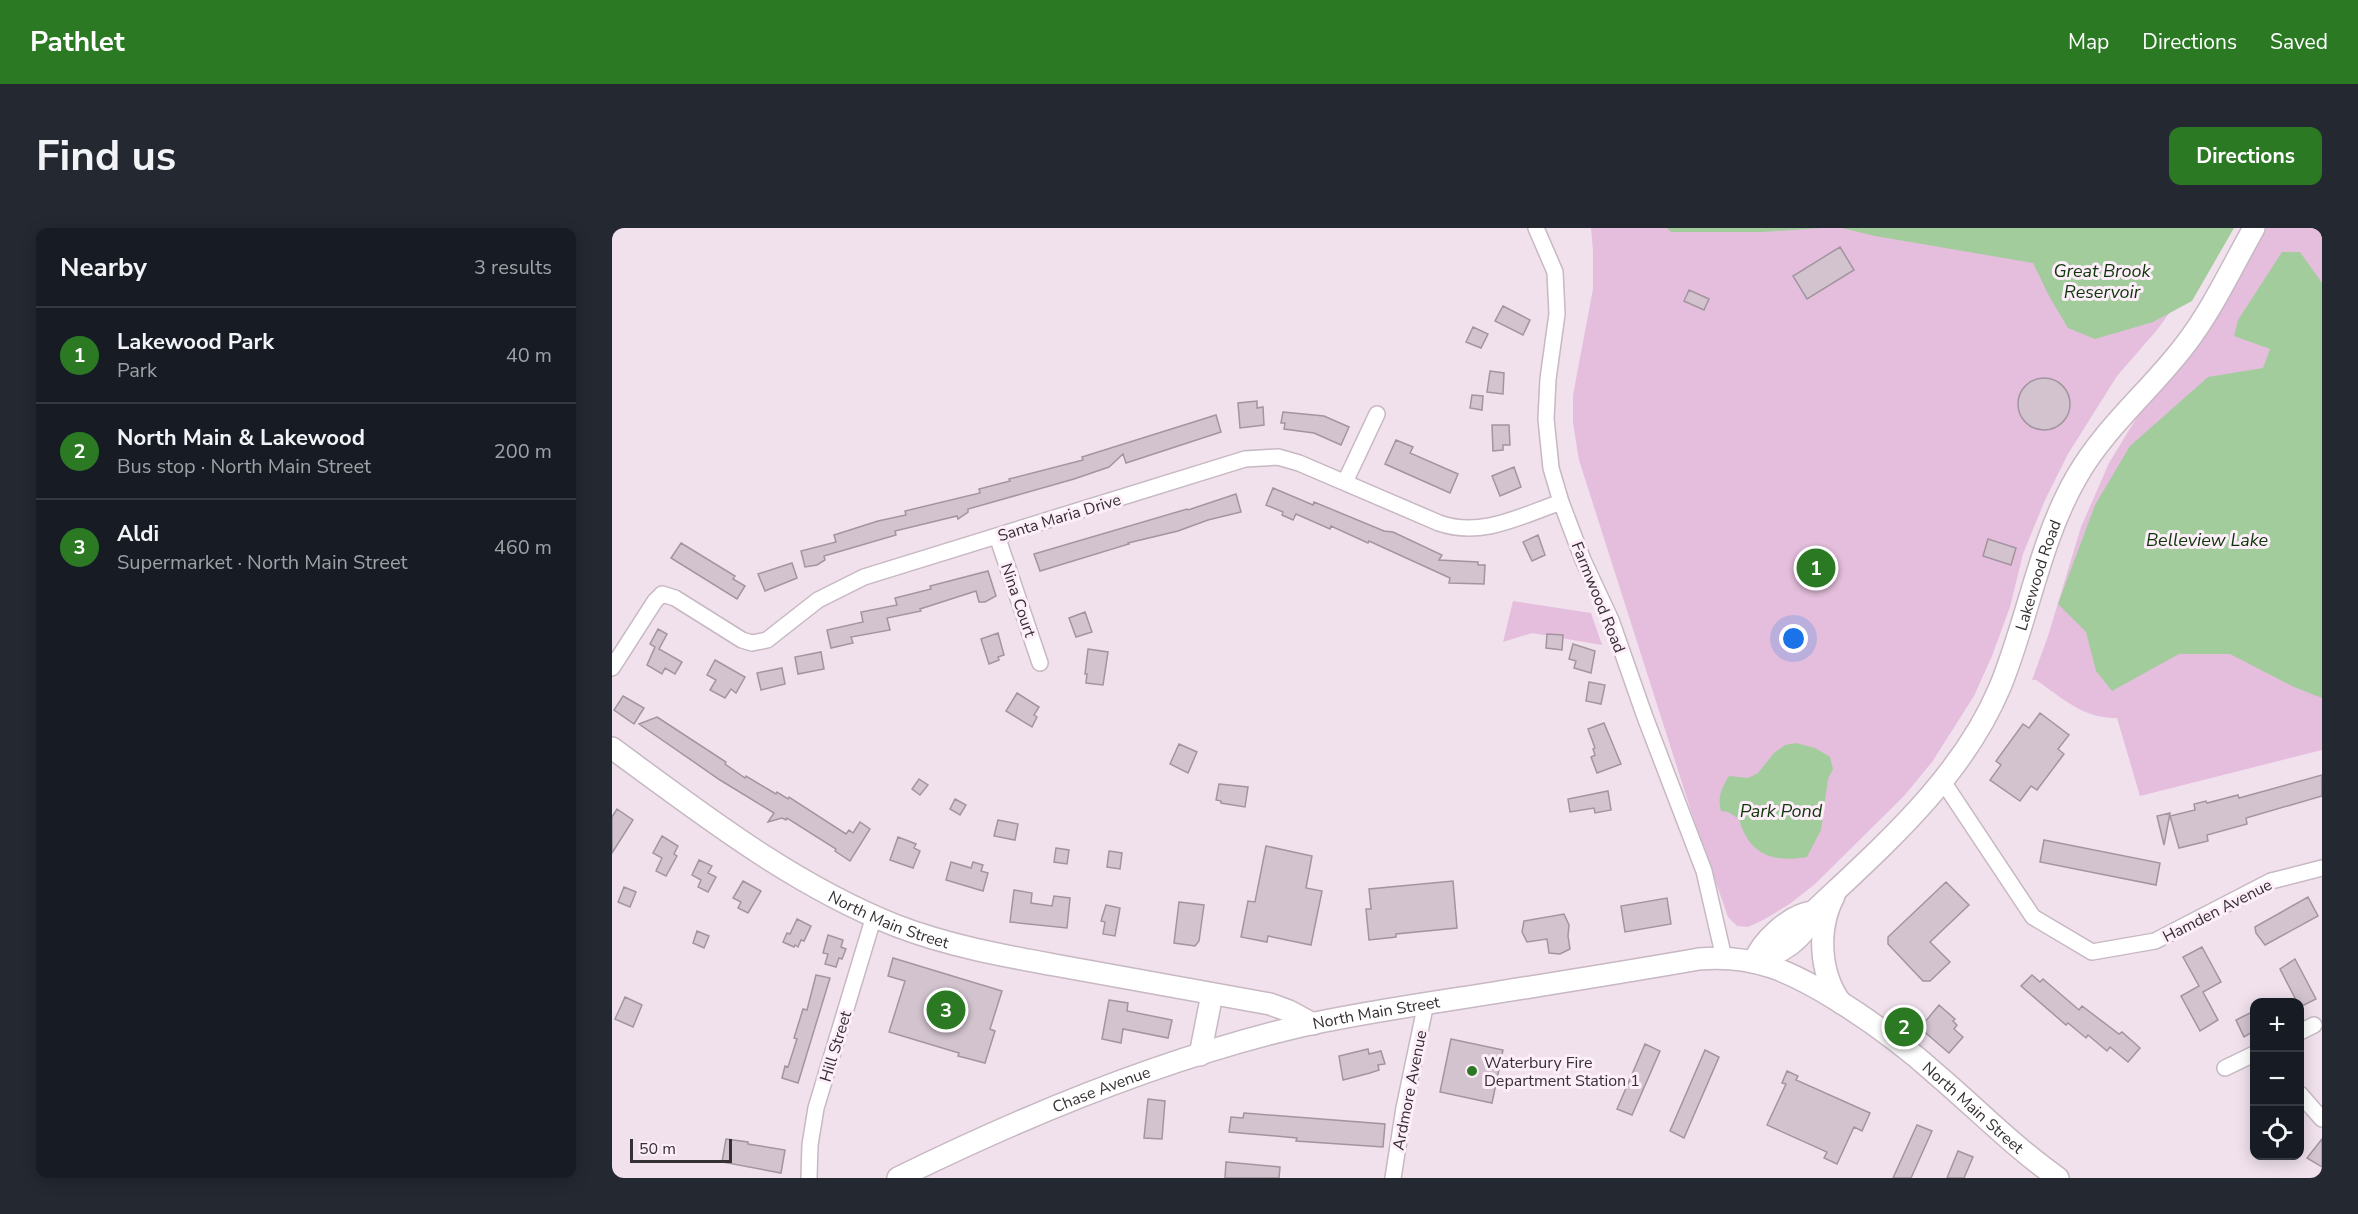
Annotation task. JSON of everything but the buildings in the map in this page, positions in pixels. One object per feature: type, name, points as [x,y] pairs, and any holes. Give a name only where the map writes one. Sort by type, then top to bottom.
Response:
[{"type":"main road","name":"Lakewood Road","points":[[1754,962],[1773,956],[1790,944],[1808,926],[1813,912],[1905,823],[1942,780],[1976,734],[1999,688],[2051,534],[2074,481],[2106,433],[2167,368],[2190,338],[2253,228]]},
{"type":"main road","name":"North Main Street","points":[[612,748],[688,804],[819,889],[915,933],[975,949],[1280,1007],[1313,1024],[1426,1003],[1700,959],[1724,958],[1754,962],[1797,976],[1876,1025],[1909,1050],[2031,1158],[2058,1178]]},
{"type":"main road","points":[[1841,886],[1828,909],[1823,949],[1828,981],[1841,1003]]},
{"type":"main road","points":[[1200,1055],[1212,994]]},
{"type":"main road","name":"Chase Avenue","points":[[898,1178],[989,1134],[1059,1105],[1200,1055],[1313,1024]]},
{"type":"street","name":"Farmwood Road","points":[[1536,228],[1555,272],[1557,314],[1548,379],[1546,419],[1551,468],[1583,560],[1611,620],[1645,717],[1704,871],[1724,958]]},
{"type":"street","points":[[1345,482],[1377,414]]},
{"type":"street","name":"Santa Maria Drive","points":[[612,668],[655,601],[662,594],[675,598],[742,640],[752,644],[761,643],[773,637],[807,608],[845,585],[877,573],[1256,457],[1289,460],[1438,523],[1461,529],[1488,526],[1561,502]]},
{"type":"street","name":"Nina Court","points":[[997,536],[1040,663]]},
{"type":"street","name":"Hamden Avenue","points":[[1942,780],[2033,917],[2092,952],[2155,941],[2271,881],[2322,868]]},
{"type":"street","name":"Hill Street","points":[[809,1178],[810,1145],[816,1108],[874,916]]},
{"type":"street","name":"Ardmore Avenue","points":[[1393,1178],[1404,1108],[1426,1003]]},
{"type":"street","points":[[2304,1030],[2314,1025]]},
{"type":"street","points":[[2225,1068],[2250,1056]]},
{"type":"street","points":[[2304,1099],[2322,1119]]},
{"type":"shaded area","points":[[1591,228],[2222,228],[2181,297],[2157,330],[2117,376],[2068,454],[2045,500],[2023,554],[2010,607],[1992,656],[1974,696],[1932,762],[1904,796],[1815,884],[1791,903],[1748,927],[1737,926],[1728,917],[1691,811],[1579,460],[1573,423],[1573,395],[1593,289]]},
{"type":"shaded area","name":"Belleview Lake","points":[[2266,228],[2322,228],[2322,750],[2140,796],[2117,718],[2094,715],[2084,711],[2036,680],[2032,680],[2048,636],[2081,527],[2109,463],[2145,404],[2212,319]]},
{"type":"shaded area","points":[[1513,601],[1591,613],[1602,645],[1532,633],[1503,642]]},
{"type":"water","points":[[1667,228],[1822,228],[1763,232],[1671,232]]},
{"type":"water","name":"Great Brook Reservoir","points":[[1842,228],[2234,228],[2192,301],[2153,322],[2095,339],[2068,328],[2033,263],[1875,236]]},
{"type":"water","name":"Belleview Lake","points":[[2282,252],[2300,252],[2322,283],[2322,698],[2294,687],[2230,654],[2179,654],[2112,691],[2096,671],[2086,632],[2058,604],[2095,505],[2130,446],[2208,377],[2263,368],[2270,349],[2234,336],[2238,320]]},
{"type":"water","name":"Park Pond","points":[[1796,743],[1815,748],[1830,757],[1833,769],[1828,779],[1821,830],[1807,857],[1783,859],[1764,854],[1756,848],[1743,831],[1739,819],[1728,812],[1721,811],[1720,797],[1729,776],[1748,778],[1758,773],[1774,753],[1785,745]]},
{"type":"place","name":"Lakewood Park","points":[[1816,568]]},
{"type":"place","name":"Aldi","points":[[946,1010]]},
{"type":"place","name":"North Main & Lakewood","points":[[1904,1027]]},
{"type":"place","name":"Waterbury Fire Department Station 1","points":[[1472,1071]]}]
